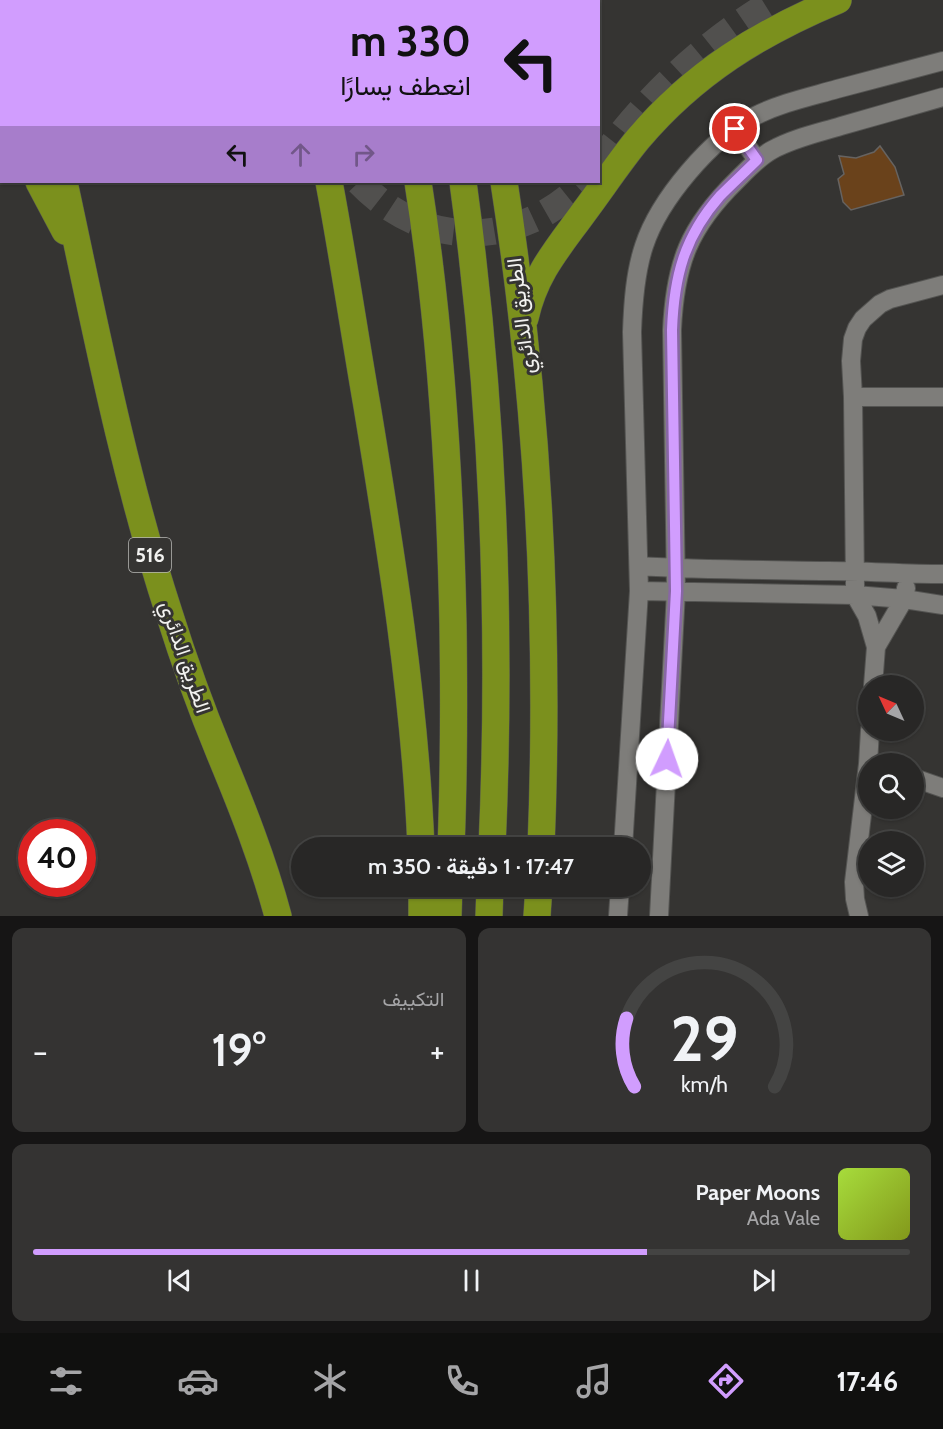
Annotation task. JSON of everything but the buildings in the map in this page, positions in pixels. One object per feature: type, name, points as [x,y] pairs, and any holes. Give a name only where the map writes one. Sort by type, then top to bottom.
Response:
[{"type":"highway","points":[[523,328],[532,294],[556,248],[621,161],[656,119],[697,81],[742,48],[790,21],[838,0]]},
{"type":"highway","points":[[40,183],[82,266]]},
{"type":"highway","name":"الطريق الدائري","points":[[64,183],[117,427],[154,569],[202,708],[253,836],[278,916]]},
{"type":"highway","points":[[329,183],[400,612],[412,713],[420,837]]},
{"type":"highway","points":[[418,183],[437,329],[447,458],[453,668],[451,837]]},
{"type":"highway","name":"الطريق الدائري","points":[[463,183],[482,350],[494,533],[497,674],[492,837]]},
{"type":"highway","name":"الطريق الدائري","points":[[504,183],[523,328],[535,449],[542,582],[544,727],[541,837]]},
{"type":"highway","points":[[422,897],[422,916]]},
{"type":"highway","points":[[448,916],[449,897]]},
{"type":"highway","points":[[489,916],[490,897]]},
{"type":"highway","points":[[537,916],[538,897]]},
{"type":"street","points":[[623,837],[639,591],[632,332],[634,297],[644,246],[671,194],[689,171],[711,149],[753,117],[784,104],[942,66]]},
{"type":"street","points":[[658,916],[676,591],[673,302],[683,257],[699,225],[721,196],[757,160],[771,150],[809,135],[943,97]]},
{"type":"street","points":[[735,129],[757,160]]},
{"type":"street","points":[[874,675],[876,647],[867,616],[855,595],[851,350],[857,328],[863,319],[880,304],[890,299],[943,285]]},
{"type":"street","points":[[853,397],[943,397]]},
{"type":"street","points":[[639,566],[943,574]]},
{"type":"street","points":[[876,647],[904,599],[906,588],[903,574]]},
{"type":"street","points":[[639,591],[855,595],[943,605]]},
{"type":"street","points":[[924,781],[943,788]]},
{"type":"street","points":[[859,916],[854,882],[861,819]]},
{"type":"street","points":[[618,916],[619,897]]},
{"type":"tunnel","points":[[600,161],[636,116],[678,73],[725,34],[776,0]]},
{"type":"tunnel","points":[[360,183],[385,205],[413,221],[442,230],[472,233],[502,230],[531,220],[559,204],[584,183]]},
{"type":"route","points":[[667,759],[676,591],[673,302],[683,257],[693,235],[705,215],[721,196],[757,160],[735,129]]}]
